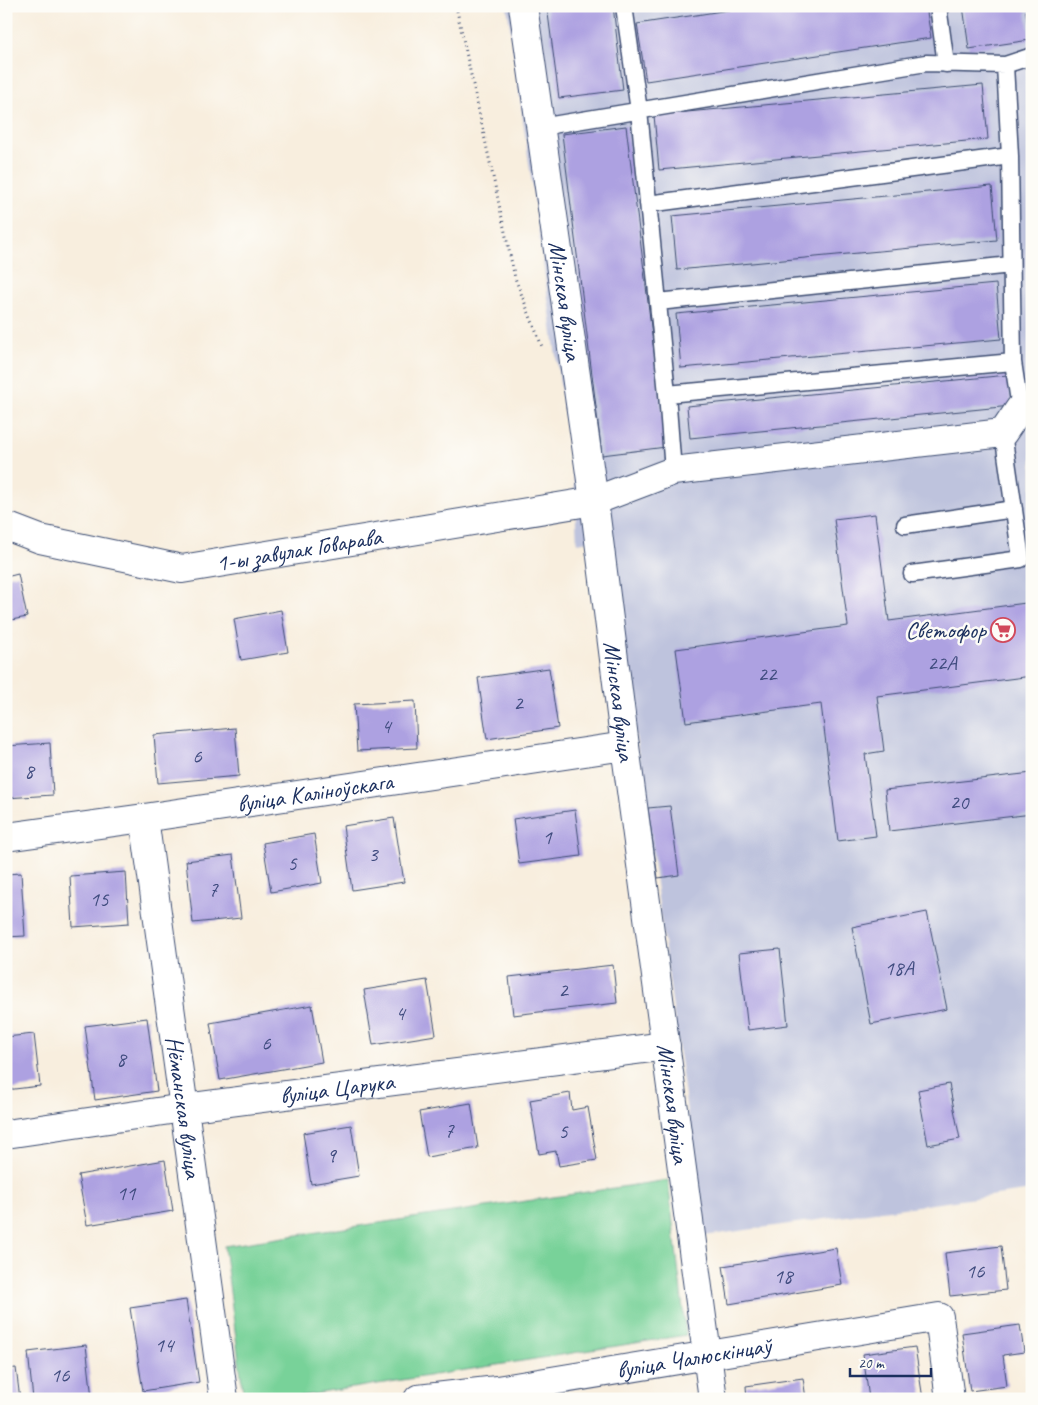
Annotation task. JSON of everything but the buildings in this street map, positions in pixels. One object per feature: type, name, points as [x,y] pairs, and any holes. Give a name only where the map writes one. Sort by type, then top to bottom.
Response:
[{"type":"street","name":"Мінская вуліца","points":[[523,6],[594,501],[624,746],[713,1399]]},
{"type":"street","points":[[1004,433],[1026,407]]},
{"type":"street","name":"1-ы завулак Говарава","points":[[6,526],[40,539],[182,569],[594,501],[673,471],[1004,433]]},
{"type":"street","name":"вуліца Каліноўскага","points":[[6,837],[624,746]]},
{"type":"street","name":"Нёманская вуліца","points":[[144,818],[224,1399]]},
{"type":"street","name":"вуліца Царука","points":[[6,1134],[184,1108],[666,1046]]},
{"type":"street","name":"вуліца Чалюскінцаў","points":[[418,1399],[498,1394],[707,1355],[938,1317],[950,1399]]},
{"type":"lane","points":[[938,6],[946,64]]},
{"type":"lane","points":[[628,7],[673,471]]},
{"type":"lane","points":[[540,127],[926,63],[1005,64],[1032,56]]},
{"type":"lane","points":[[1005,64],[1010,156],[1013,362],[1026,407]]},
{"type":"lane","points":[[648,204],[1010,156]]},
{"type":"lane","points":[[658,302],[1011,265]]},
{"type":"lane","points":[[667,394],[1013,362]]},
{"type":"lane","points":[[912,574],[1021,558],[1004,433]]},
{"type":"lane","points":[[905,525],[1014,509]]},
{"type":"path","points":[[456,6],[515,278],[544,351]]},
{"type":"shaded area","points":[[507,6],[1032,6],[1032,1190],[704,1236],[609,538],[577,543],[574,484]]},
{"type":"green space","points":[[668,1180],[686,1335],[283,1399],[244,1399],[224,1246]]},
{"type":"place","name":"Светофор","points":[[1003,630]]}]
